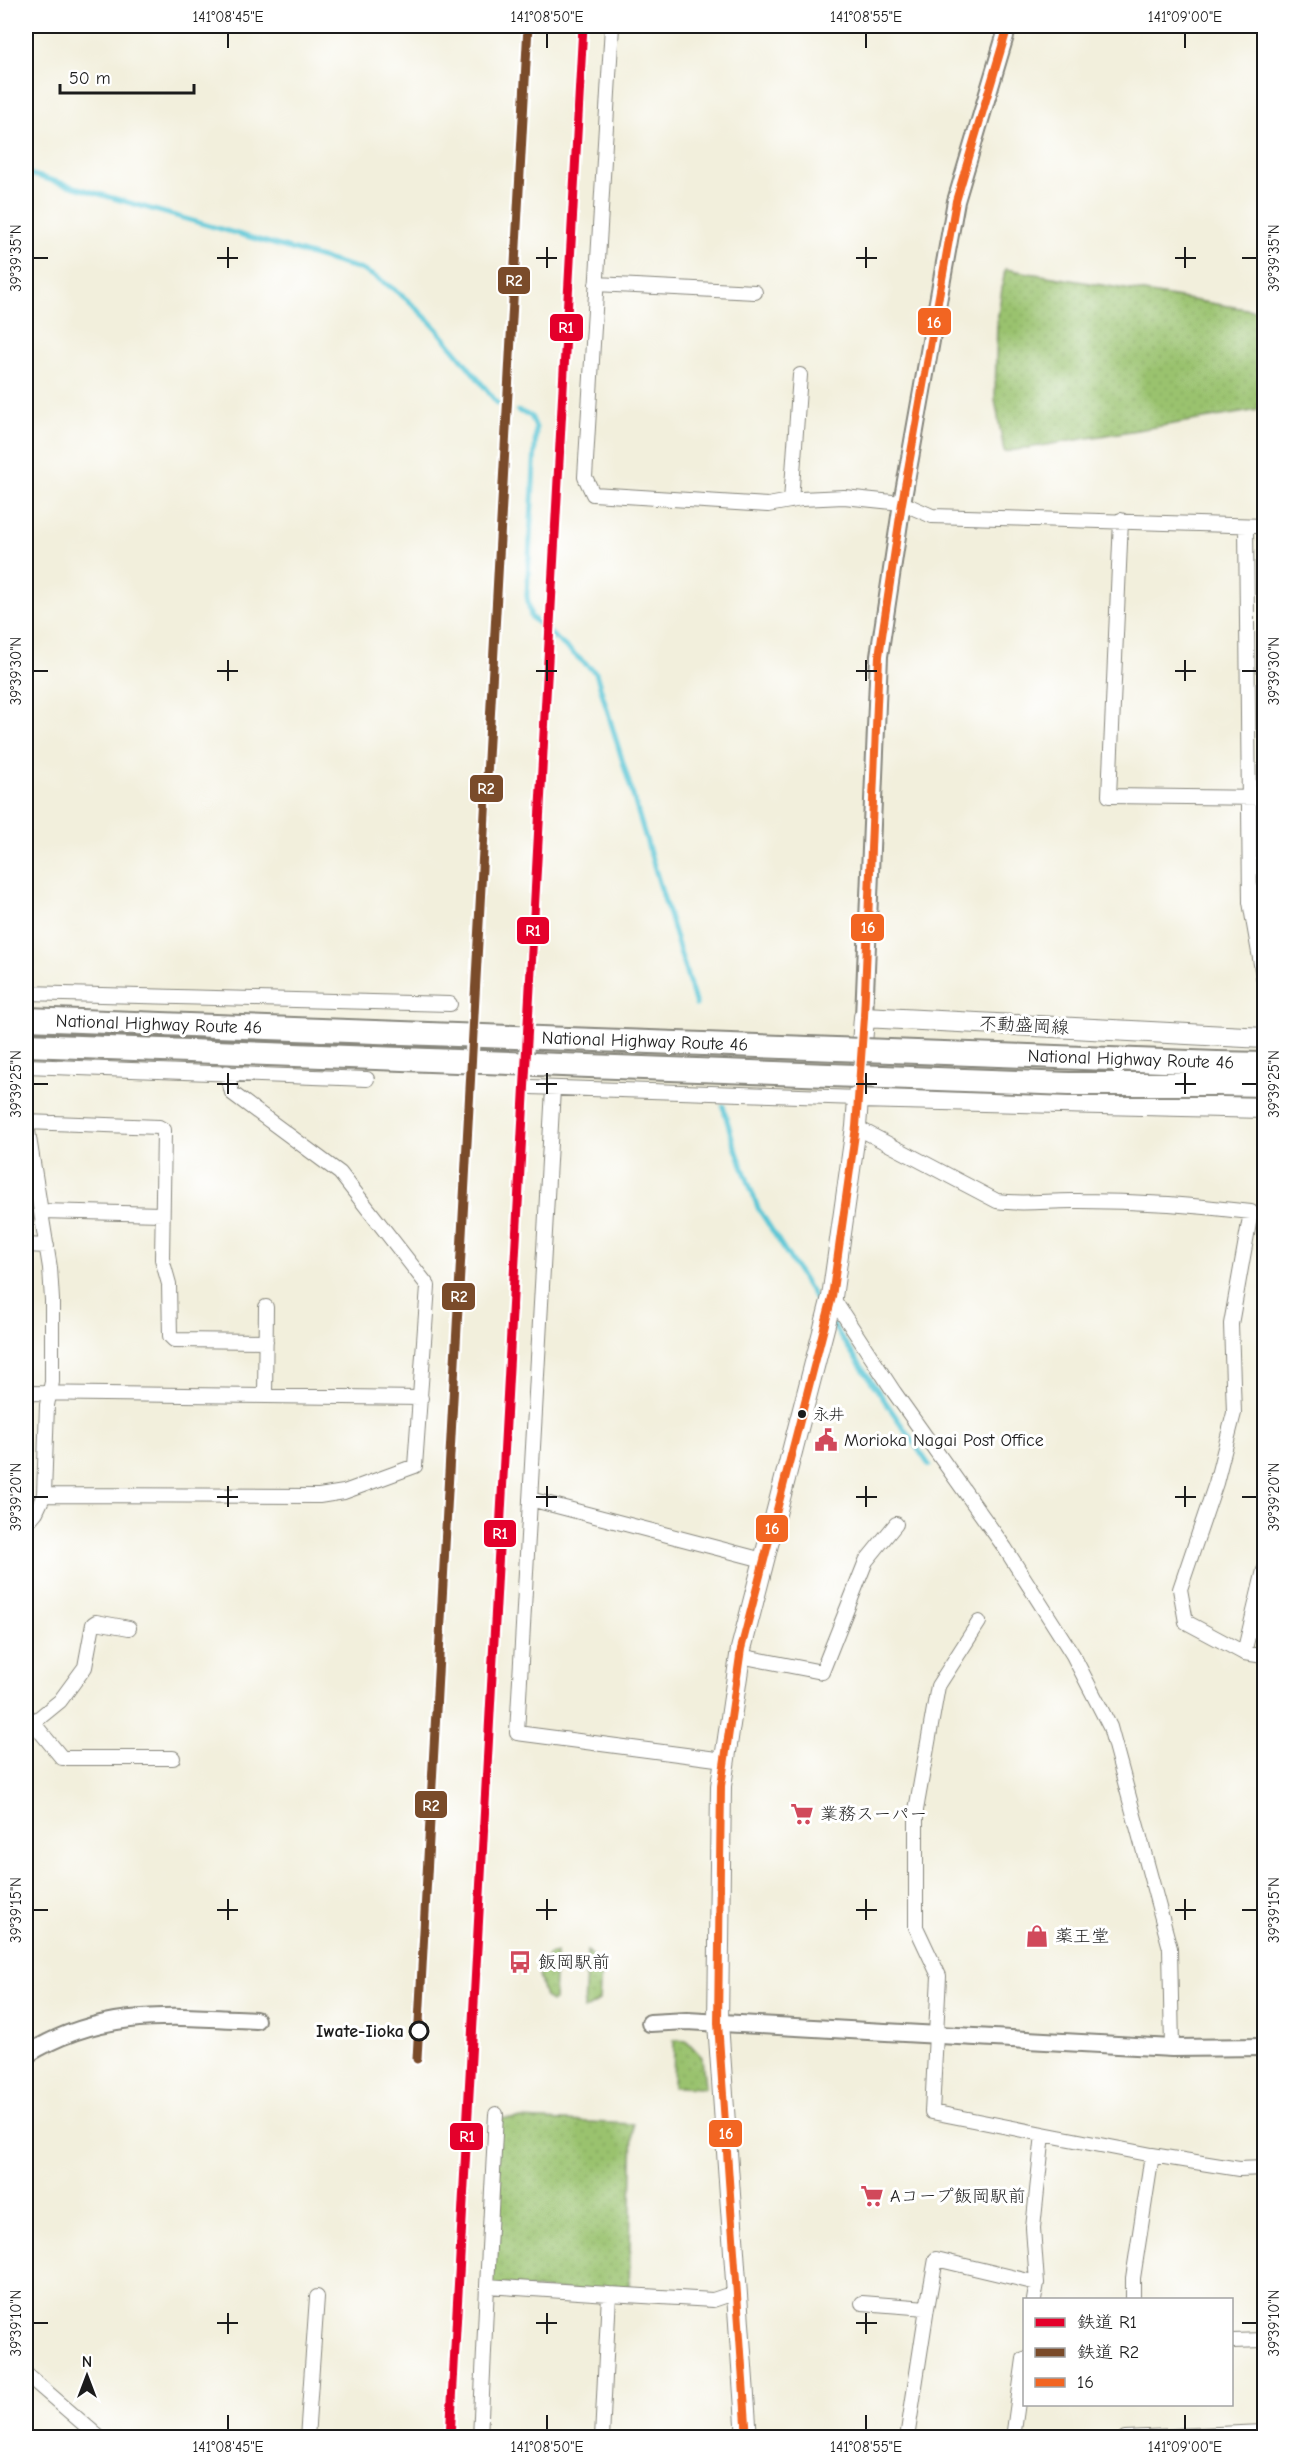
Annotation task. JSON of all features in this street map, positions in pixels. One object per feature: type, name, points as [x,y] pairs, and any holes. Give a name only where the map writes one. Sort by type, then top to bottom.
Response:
[{"type":"highway","name":"National Highway Route 46","points":[[26,1019],[1218,1074],[1264,1085]]},
{"type":"highway","name":"National Highway Route 46","points":[[26,1045],[1069,1084],[1218,1074],[1264,1064]]},
{"type":"main road","name":"不動盛岡線","points":[[864,1017],[1264,1038]]},
{"type":"main road","points":[[747,2438],[718,2024],[721,1786],[740,1656],[831,1300],[856,1127],[864,1017]]},
{"type":"main road","points":[[858,1098],[1264,1108]]},
{"type":"street","points":[[612,26],[585,477],[593,494],[768,505],[844,497],[902,503],[932,516],[1264,526]]},
{"type":"street","points":[[864,1017],[879,656],[902,503],[956,201],[1008,26]]},
{"type":"street","points":[[596,284],[755,292]]},
{"type":"street","points":[[791,501],[800,375]]},
{"type":"street","points":[[1121,520],[1109,796],[1264,798]]},
{"type":"street","points":[[1246,526],[1250,902],[1264,981]]},
{"type":"street","points":[[26,993],[450,1004]]},
{"type":"street","points":[[26,1066],[367,1079]]},
{"type":"street","points":[[44,1495],[319,1496],[344,1492],[415,1466],[422,1398],[428,1286],[340,1173],[232,1093],[227,1072]]},
{"type":"street","points":[[530,1087],[858,1098]]},
{"type":"street","points":[[553,1089],[517,1733],[724,1760]]},
{"type":"street","points":[[26,1524],[36,1512],[44,1495],[47,1405],[50,1393],[52,1300],[47,1246],[26,1121],[159,1127],[164,1130],[162,1259],[169,1284],[170,1336],[174,1340],[266,1341]]},
{"type":"street","points":[[856,1127],[997,1201],[1015,1204],[1079,1200],[1187,1204],[1251,1212],[1231,1324],[1234,1413],[1216,1483],[1180,1589],[1186,1622],[1244,1653],[1264,1656]]},
{"type":"street","points":[[41,1211],[162,1214]]},
{"type":"street","points":[[26,1245],[47,1246]]},
{"type":"street","points":[[831,1300],[1005,1548],[1072,1655],[1110,1727],[1170,1948],[1172,2048]]},
{"type":"street","points":[[265,1396],[266,1307]]},
{"type":"street","points":[[26,1393],[422,1398]]},
{"type":"street","points":[[530,1499],[763,1560]]},
{"type":"street","points":[[740,1656],[822,1672],[866,1561],[896,1524]]},
{"type":"street","points":[[1244,1653],[1264,1570]]},
{"type":"street","points":[[129,1628],[96,1622],[93,1624],[85,1667],[60,1701],[29,1719],[62,1758],[173,1758]]},
{"type":"street","points":[[979,1622],[938,1686],[916,1810],[916,1927],[939,1976],[932,2112],[1152,2155],[1239,2169],[1264,2168]]},
{"type":"street","points":[[26,2055],[66,2033],[123,2018],[159,2015],[256,2020]]},
{"type":"street","points":[[650,2024],[687,2021],[1172,2048],[1264,2047]]},
{"type":"street","points":[[480,2438],[496,2114]]},
{"type":"street","points":[[1034,2298],[1037,2283],[1033,2228],[1043,2134]]},
{"type":"street","points":[[1133,2298],[1133,2278],[1152,2155]]},
{"type":"street","points":[[907,2438],[936,2259],[1037,2283]]},
{"type":"street","points":[[487,2286],[713,2300],[725,2296],[737,2296]]},
{"type":"street","points":[[602,2438],[609,2294]]},
{"type":"street","points":[[307,2438],[317,2297]]},
{"type":"street","points":[[862,2303],[927,2308]]},
{"type":"street","points":[[1233,2341],[1264,2340]]},
{"type":"street","points":[[1013,2438],[1023,2366]]},
{"type":"street","points":[[26,2374],[100,2438]]},
{"type":"street","points":[[1125,2438],[1264,2432]]},
{"type":"green space","points":[[1005,269],[1264,312],[1264,409],[1004,452],[995,399],[997,321]]},
{"type":"green space","points":[[587,1951],[599,1963],[601,1973],[599,2001],[584,2010]]},
{"type":"green space","points":[[556,1952],[554,2000],[552,2002],[545,1997],[539,1976],[548,1955]]},
{"type":"green space","points":[[674,2040],[687,2041],[702,2057],[705,2088],[673,2087]]},
{"type":"green space","points":[[496,2118],[633,2124],[629,2294],[487,2286]]},
{"type":"waterway","points":[[26,173],[360,269],[401,295],[419,311],[436,328],[498,404]]},
{"type":"waterway","points":[[518,411],[531,416],[536,428],[527,596],[531,617],[596,673],[696,1005]]},
{"type":"waterway","points":[[723,1106],[733,1141],[758,1208],[823,1311]]},
{"type":"waterway","points":[[832,1324],[929,1465]]},
{"type":"rail line","name":"R2","points":[[417,2059],[528,26]]},
{"type":"rail line","name":"R1","points":[[450,2438],[583,26]]},
{"type":"transit line","name":"16","points":[[747,2438],[718,2023],[721,1786],[741,1649],[832,1297],[856,1127],[864,1017],[879,656],[902,503],[956,201],[1008,26]]},
{"type":"place","name":"永井","points":[[802,1414]]},
{"type":"place","name":"Morioka Nagai Post Office","points":[[826,1440]]},
{"type":"place","name":"業務スーパー","points":[[802,1814]]},
{"type":"place","name":"薬王堂","points":[[1037,1936]]},
{"type":"place","name":"飯岡駅前","points":[[520,1962]]},
{"type":"place","name":"Iwate-Iioka","points":[[419,2031]]},
{"type":"place","name":"Aコープ飯岡駅前","points":[[872,2196]]}]
